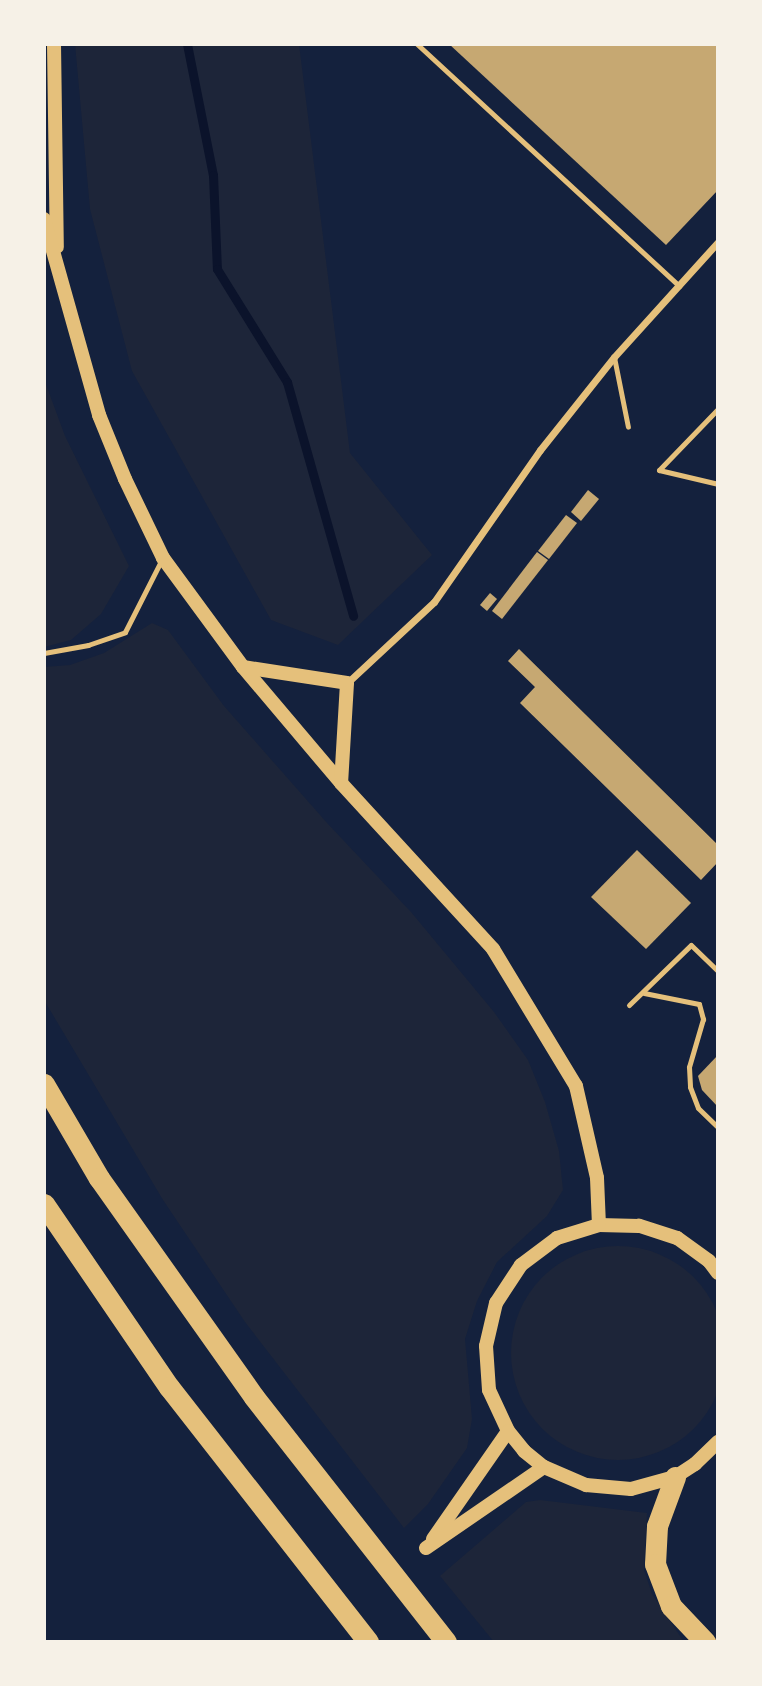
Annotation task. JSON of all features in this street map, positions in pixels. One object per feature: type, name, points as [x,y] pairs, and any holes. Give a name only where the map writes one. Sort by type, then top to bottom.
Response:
[{"type":"highway","points":[[44,1084],[99,1178],[254,1396],[446,1642]]},
{"type":"highway","points":[[44,1204],[169,1387],[368,1642]]},
{"type":"highway","points":[[675,1476],[657,1526],[655,1564],[671,1606],[705,1642]]},
{"type":"main road","points":[[54,44],[51,67],[58,273]]},
{"type":"main road","points":[[44,219],[99,415],[125,480],[163,558],[243,667],[341,783],[493,949],[576,1086],[597,1178],[599,1225]]},
{"type":"main road","points":[[243,667],[347,682],[341,783]]},
{"type":"main road","points":[[718,1273],[709,1261],[677,1238],[639,1226],[599,1225],[557,1238],[521,1265],[496,1303],[486,1346],[489,1390],[508,1431],[524,1451],[544,1467],[586,1485],[631,1489],[675,1476],[695,1464],[718,1442]]},
{"type":"main road","points":[[508,1431],[426,1548],[544,1467]]},
{"type":"street","points":[[347,682],[434,602],[540,450],[614,357],[718,242]]},
{"type":"lane","points":[[418,44],[679,286]]},
{"type":"lane","points":[[614,357],[628,427]]},
{"type":"lane","points":[[718,409],[659,470],[718,484]]},
{"type":"lane","points":[[44,653],[88,645],[125,632],[163,558]]},
{"type":"lane","points":[[629,1005],[691,945],[718,971]]},
{"type":"lane","points":[[644,993],[699,1004],[703,1019],[689,1067],[690,1087],[698,1108],[718,1127]]},
{"type":"shaded area","points":[[75,44],[299,44],[350,453],[432,555],[338,645],[271,620],[132,371],[90,209]]},
{"type":"shaded area","points":[[44,379],[65,436],[129,566],[101,614],[71,640],[44,647]]},
{"type":"shaded area","points":[[152,623],[168,630],[224,706],[328,824],[411,912],[494,1012],[528,1060],[545,1102],[559,1151],[563,1190],[547,1216],[497,1262],[477,1301],[465,1339],[472,1419],[467,1448],[428,1504],[404,1528],[245,1322],[163,1200],[44,1000],[44,667],[70,665],[104,653]]},
{"type":"shaded area","points":[[618,1246],[659,1254],[694,1277],[717,1312],[725,1353],[717,1394],[694,1429],[659,1452],[618,1460],[577,1452],[542,1429],[519,1394],[511,1353],[519,1312],[542,1277],[577,1254]]},
{"type":"shaded area","points":[[540,1500],[647,1513],[644,1570],[652,1594],[684,1642],[494,1642],[440,1576],[526,1502]]},
{"type":"building","points":[[449,44],[718,44],[718,190],[666,245]]},
{"type":"building","points":[[588,490],[599,499],[581,521],[571,512]]},
{"type":"building","points":[[566,515],[577,523],[549,559],[538,551]]},
{"type":"building","points":[[537,552],[548,560],[502,619],[492,611]]},
{"type":"building","points":[[490,593],[497,599],[487,611],[480,605]]},
{"type":"building","points":[[519,649],[718,845],[718,862],[701,880],[520,703],[535,687],[508,661]]},
{"type":"building","points":[[637,850],[691,903],[646,949],[591,897]]},
{"type":"building","points":[[718,1055],[718,1107],[702,1090],[698,1076]]},
{"type":"waterway","points":[[187,44],[213,175],[217,269],[287,382],[353,616]]}]
